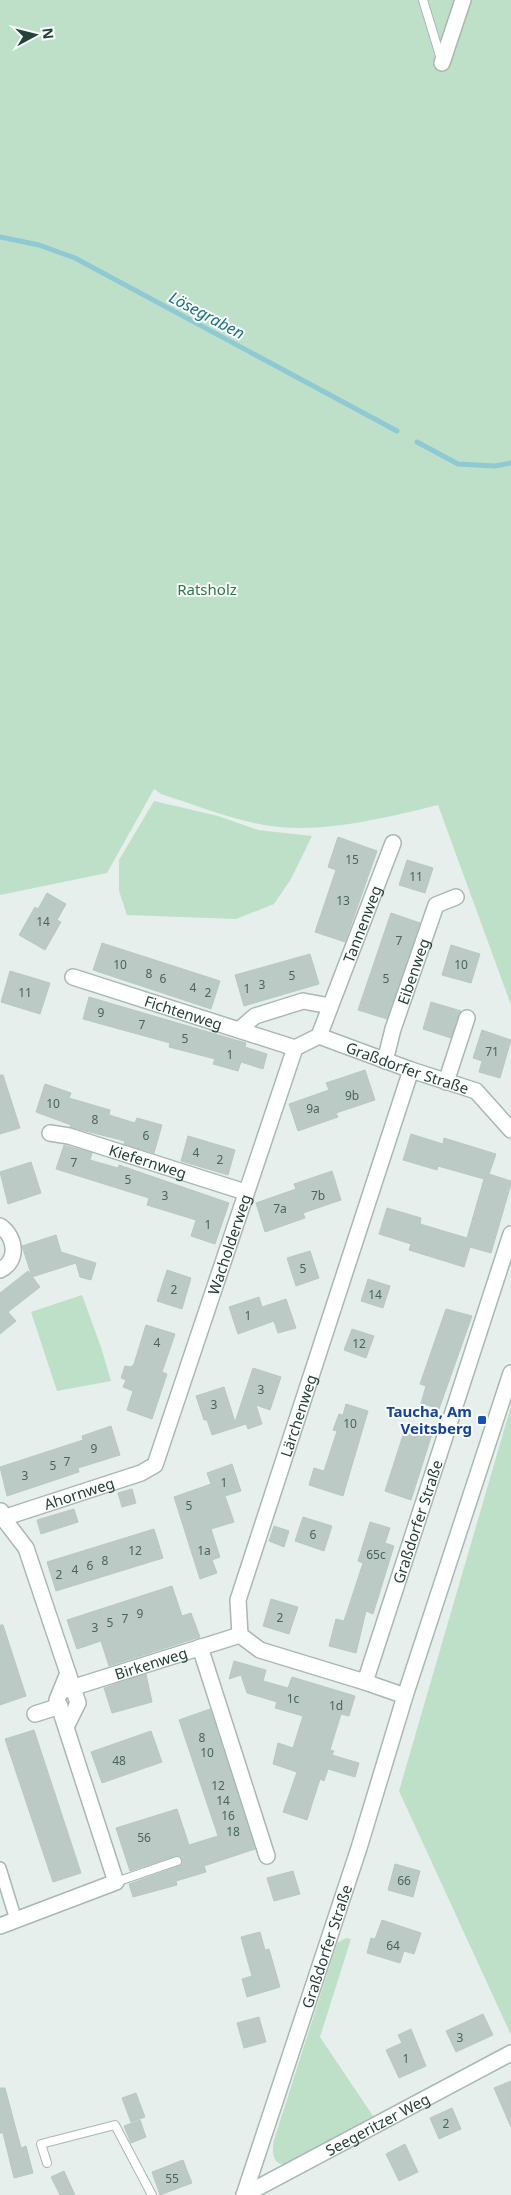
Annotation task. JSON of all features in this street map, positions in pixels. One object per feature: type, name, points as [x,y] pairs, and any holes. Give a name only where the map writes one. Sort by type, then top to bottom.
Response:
[{"type":"street","points":[[442,63],[463,0]]},
{"type":"street","name":"Tannenweg","points":[[318,1036],[393,843]]},
{"type":"street","name":"Eibenweg","points":[[386,1061],[392,1028],[436,904],[456,897]]},
{"type":"street","name":"Fichtenweg","points":[[73,977],[295,1048]]},
{"type":"street","points":[[239,1030],[254,1016],[303,1001],[330,1006]]},
{"type":"street","points":[[446,1082],[467,1018]]},
{"type":"street","points":[[295,1048],[318,1036]]},
{"type":"street","name":"Graßdorfer Straße","points":[[318,1036],[411,1070],[476,1091],[511,1130]]},
{"type":"street","name":"Wacholderweg","points":[[155,1465],[295,1048]]},
{"type":"street","name":"Lärchenweg","points":[[240,1635],[238,1600],[411,1070]]},
{"type":"street","name":"Kiefernweg","points":[[50,1133],[69,1136],[246,1192]]},
{"type":"street","points":[[0,1226],[7,1230],[14,1253],[10,1263],[0,1270]]},
{"type":"street","name":"Graßdorfer Straße","points":[[365,1682],[511,1234]]},
{"type":"street","name":"Graßdorfer Straße","points":[[244,2195],[359,1848],[405,1696],[511,1373]]},
{"type":"street","name":"Ahornweg","points":[[2,1514],[140,1473],[155,1465]]},
{"type":"street","points":[[0,1926],[116,1882],[67,1725],[66,1689],[26,1548],[2,1514]]},
{"type":"street","points":[[240,1635],[260,1650],[405,1696]]},
{"type":"street","name":"Birkenweg","points":[[36,1714],[66,1689],[240,1635]]},
{"type":"street","points":[[200,1646],[267,1856]]},
{"type":"street","points":[[66,1689],[78,1703],[67,1725]]},
{"type":"street","points":[[0,1868],[16,1920]]},
{"type":"street","name":"Seegeritzer Weg","points":[[244,2195],[511,2053]]},
{"type":"lane","points":[[423,0],[442,63]]},
{"type":"lane","points":[[116,1882],[177,1861]]},
{"type":"lane","points":[[47,2163],[41,2144],[115,2125],[152,2195]]},
{"type":"green space","name":"Ratsholz","points":[[0,0],[511,0],[511,1005],[438,805],[351,824],[285,828],[252,823],[226,816],[161,794],[154,789],[107,873],[0,895]]},
{"type":"green space","points":[[154,801],[218,816],[258,830],[312,836],[291,879],[274,904],[236,919],[127,915],[119,891],[119,860]]},
{"type":"green space","points":[[82,1295],[111,1381],[57,1391],[31,1312]]},
{"type":"green space","points":[[511,1406],[511,2035],[399,1791]]},
{"type":"green space","points":[[346,1938],[351,1939],[320,2037],[373,2116],[297,2160],[280,2164],[274,2158],[274,2140],[337,1943]]},
{"type":"building","points":[[338,837],[377,851],[345,942],[315,932],[336,870],[328,867]]},
{"type":"building","points":[[407,860],[433,868],[425,893],[399,885]]},
{"type":"building","points":[[47,893],[66,904],[57,920],[61,922],[45,950],[19,935],[35,907],[38,909]]},
{"type":"building","points":[[391,913],[420,923],[387,1019],[358,1010]]},
{"type":"building","points":[[102,943],[220,981],[211,1009],[93,970]]},
{"type":"building","points":[[451,945],[480,954],[471,983],[442,975]]},
{"type":"building","points":[[310,954],[319,984],[244,1006],[235,975]]},
{"type":"building","points":[[10,971],[50,983],[40,1014],[1,1002]]},
{"type":"building","points":[[89,997],[246,1043],[245,1047],[267,1054],[263,1069],[241,1062],[238,1071],[213,1064],[215,1059],[169,1047],[170,1043],[83,1019]]},
{"type":"building","points":[[431,1002],[461,1011],[451,1038],[423,1029]]},
{"type":"building","points":[[482,1030],[511,1040],[500,1078],[479,1072],[482,1061],[473,1058]]},
{"type":"building","points":[[365,1070],[375,1100],[336,1113],[338,1117],[298,1131],[289,1104],[329,1090],[326,1083]]},
{"type":"building","points":[[0,1075],[3,1075],[20,1128],[0,1134]]},
{"type":"building","points":[[45,1084],[71,1093],[69,1098],[110,1110],[109,1115],[135,1123],[137,1118],[162,1125],[154,1153],[124,1144],[125,1141],[70,1127],[71,1125],[36,1112]]},
{"type":"building","points":[[411,1134],[443,1144],[444,1138],[496,1154],[489,1174],[511,1181],[511,1184],[491,1253],[470,1247],[464,1267],[409,1250],[411,1244],[379,1234],[387,1208],[421,1218],[420,1224],[467,1238],[484,1179],[438,1166],[437,1170],[403,1160]]},
{"type":"building","points":[[188,1136],[235,1150],[228,1175],[181,1161]]},
{"type":"building","points":[[64,1145],[92,1153],[90,1160],[118,1168],[119,1165],[229,1203],[215,1244],[191,1236],[196,1220],[147,1205],[149,1198],[56,1169]]},
{"type":"building","points":[[31,1162],[41,1193],[8,1204],[0,1172]]},
{"type":"building","points":[[332,1171],[341,1200],[303,1213],[305,1218],[265,1232],[256,1203],[296,1189],[294,1184]]},
{"type":"building","points":[[56,1235],[61,1252],[96,1263],[91,1280],[80,1277],[76,1263],[32,1277],[22,1246]]},
{"type":"building","points":[[310,1251],[319,1278],[296,1286],[287,1258]]},
{"type":"building","points":[[167,1270],[191,1278],[182,1309],[157,1301]]},
{"type":"building","points":[[28,1271],[40,1287],[8,1312],[16,1321],[0,1334],[0,1293]]},
{"type":"building","points":[[368,1279],[390,1286],[383,1308],[361,1301]]},
{"type":"building","points":[[259,1297],[262,1307],[286,1299],[296,1328],[278,1333],[274,1321],[238,1334],[229,1307]]},
{"type":"building","points":[[446,1309],[472,1316],[439,1409],[421,1403],[426,1386],[420,1384]]},
{"type":"building","points":[[146,1325],[175,1334],[162,1372],[167,1374],[152,1419],[127,1410],[133,1391],[123,1387],[126,1380],[121,1378],[125,1366],[131,1367],[134,1364]]},
{"type":"building","points":[[352,1329],[374,1336],[366,1358],[344,1350]]},
{"type":"building","points":[[253,1368],[281,1377],[270,1410],[256,1405],[262,1424],[248,1429],[246,1424],[212,1435],[207,1420],[204,1420],[196,1396],[224,1387],[235,1422]]},
{"type":"building","points":[[346,1404],[368,1411],[343,1496],[309,1485],[314,1468],[324,1471],[337,1431],[333,1430],[339,1414],[343,1415]]},
{"type":"building","points":[[111,1426],[120,1455],[78,1468],[79,1472],[7,1496],[0,1467],[83,1440],[82,1436]]},
{"type":"building","points":[[406,1426],[432,1434],[411,1500],[385,1491]]},
{"type":"building","points":[[232,1464],[241,1491],[225,1496],[234,1522],[211,1529],[220,1557],[212,1560],[217,1573],[200,1579],[174,1497],[211,1484],[207,1473]]},
{"type":"building","points":[[132,1489],[136,1503],[122,1507],[118,1493]]},
{"type":"building","points":[[74,1509],[78,1522],[41,1534],[37,1520]]},
{"type":"building","points":[[303,1517],[332,1526],[324,1551],[295,1541]]},
{"type":"building","points":[[370,1522],[390,1528],[385,1543],[394,1546],[373,1614],[366,1611],[356,1653],[329,1646],[336,1619],[344,1621],[363,1563],[358,1561]]},
{"type":"building","points":[[274,1526],[289,1531],[284,1547],[269,1541]]},
{"type":"building","points":[[154,1529],[163,1558],[56,1591],[47,1562]]},
{"type":"building","points":[[172,1586],[182,1616],[191,1613],[200,1637],[109,1666],[101,1641],[77,1649],[67,1620]]},
{"type":"building","points":[[271,1599],[298,1607],[289,1634],[263,1626]]},
{"type":"building","points":[[0,1625],[3,1625],[26,1696],[0,1705]]},
{"type":"building","points":[[234,1661],[266,1670],[263,1681],[288,1688],[292,1677],[355,1696],[349,1716],[341,1714],[330,1750],[334,1751],[332,1755],[359,1763],[355,1777],[328,1769],[324,1781],[320,1779],[307,1820],[283,1812],[297,1772],[273,1764],[278,1743],[293,1748],[303,1716],[275,1708],[277,1702],[247,1693],[241,1675],[229,1679]]},
{"type":"building","points":[[146,1674],[152,1702],[112,1713],[104,1688]]},
{"type":"building","points":[[210,1709],[255,1849],[204,1866],[206,1872],[176,1881],[177,1885],[133,1897],[129,1884],[179,1866],[182,1860],[180,1856],[175,1856],[130,1871],[116,1828],[177,1809],[189,1845],[218,1836],[179,1720]]},
{"type":"building","points":[[34,1730],[81,1873],[53,1882],[5,1739]]},
{"type":"building","points":[[151,1731],[162,1762],[102,1783],[91,1752]]},
{"type":"building","points":[[395,1864],[420,1871],[413,1897],[388,1890]]},
{"type":"building","points":[[293,1871],[300,1894],[274,1901],[267,1878]]},
{"type":"building","points":[[382,1920],[421,1933],[414,1954],[404,1951],[400,1963],[367,1953],[371,1938],[375,1939]]},
{"type":"building","points":[[260,1932],[265,1950],[269,1949],[280,1987],[247,1997],[242,1979],[252,1976],[241,1937]]},
{"type":"building","points":[[483,2014],[493,2035],[456,2052],[446,2031]]},
{"type":"building","points":[[259,2017],[266,2042],[244,2048],[237,2023]]},
{"type":"building","points":[[411,2029],[426,2066],[399,2078],[386,2050],[402,2043],[398,2035]]},
{"type":"building","points":[[511,2081],[511,2127],[494,2088]]},
{"type":"building","points":[[0,2088],[5,2088],[21,2148],[26,2146],[33,2173],[14,2178],[3,2133],[0,2133]]},
{"type":"building","points":[[136,2093],[145,2117],[131,2122],[122,2098]]},
{"type":"building","points":[[452,2108],[461,2129],[439,2139],[430,2118]]},
{"type":"building","points":[[140,2120],[146,2137],[131,2143],[124,2126]]},
{"type":"building","points":[[405,2144],[418,2172],[399,2181],[386,2154]]},
{"type":"building","points":[[183,2160],[192,2183],[160,2195],[152,2172]]},
{"type":"building","points":[[64,2171],[75,2195],[60,2195],[51,2177]]},
{"type":"waterway","name":"Lösegraben","points":[[0,237],[39,245],[75,258],[397,431]]},
{"type":"waterway","name":"Lösegraben","points":[[417,442],[458,464],[495,466],[511,463]]},
{"type":"place","name":"Taucha, Am Veitsberg","points":[[482,1420]]}]
